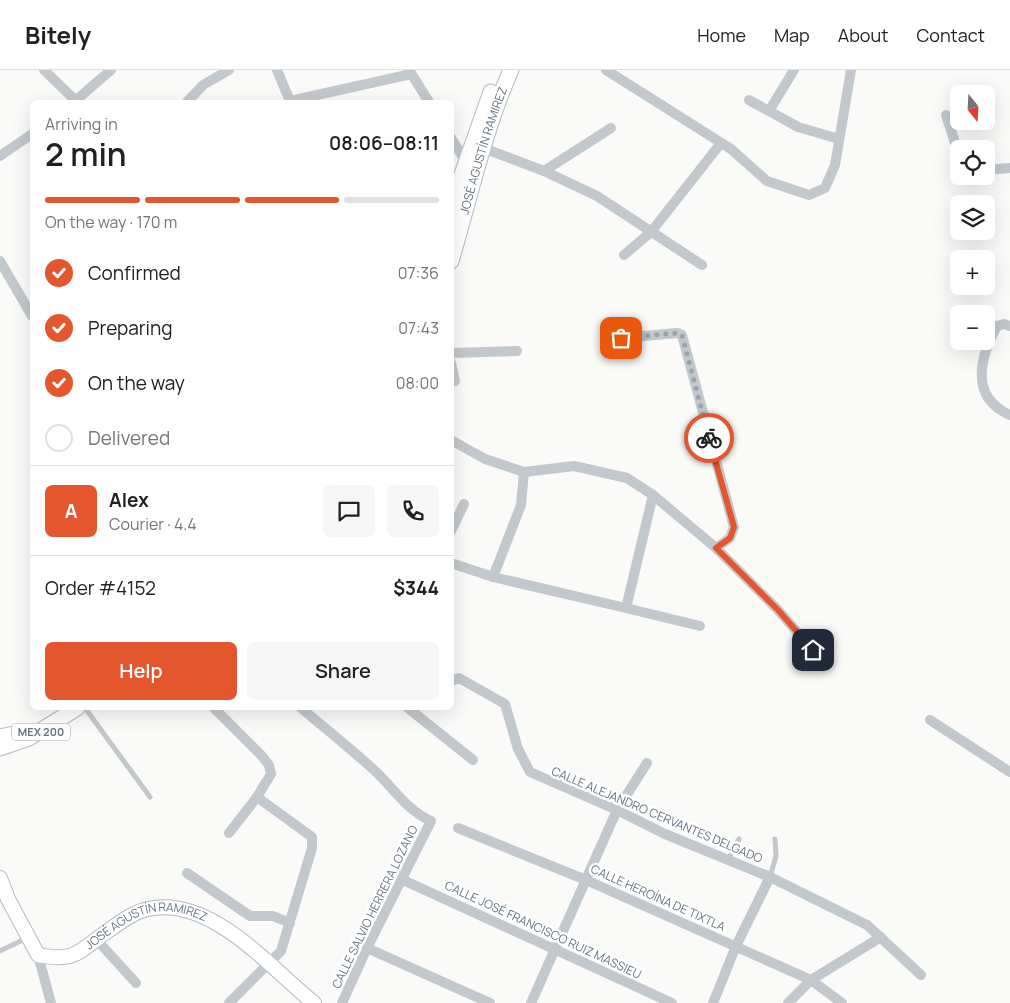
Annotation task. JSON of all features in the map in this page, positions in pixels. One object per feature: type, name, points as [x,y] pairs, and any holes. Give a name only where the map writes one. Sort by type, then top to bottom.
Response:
[{"type":"main road","name":"JOSÉ AGUSTÍN RAMIREZ","points":[[454,208],[492,88],[501,70]]},
{"type":"main road","name":"JOSÉ AGUSTÍN RAMIREZ","points":[[455,234],[460,190],[475,176],[482,148],[500,96],[512,70]]},
{"type":"main road","name":"MEX 200","points":[[0,737],[21,733],[59,710]]},
{"type":"main road","name":"MEX 200","points":[[0,748],[30,738],[74,710]]},
{"type":"street","points":[[44,70],[74,100]]},
{"type":"street","points":[[78,100],[111,70]]},
{"type":"street","points":[[189,100],[203,85],[229,70]]},
{"type":"street","points":[[277,70],[290,100]]},
{"type":"street","points":[[606,70],[721,143],[767,181],[809,196],[825,188],[836,165],[851,70]]},
{"type":"street","points":[[769,111],[794,70]]},
{"type":"street","points":[[294,100],[410,72],[428,100]]},
{"type":"street","points":[[749,100],[798,127],[839,140]]},
{"type":"street","points":[[946,114],[954,140]]},
{"type":"street","points":[[544,171],[611,128]]},
{"type":"street","points":[[0,156],[30,135]]},
{"type":"street","points":[[624,254],[651,232],[721,143]]},
{"type":"street","points":[[454,145],[475,176]]},
{"type":"street","points":[[482,148],[544,171],[597,196],[702,264]]},
{"type":"street","points":[[995,169],[1010,168]]},
{"type":"street","points":[[0,261],[30,313]]},
{"type":"street","points":[[1010,326],[1004,324],[997,326],[989,341],[980,370],[984,389],[996,409],[1010,415]]},
{"type":"street","points":[[621,338],[678,333],[682,335],[734,527],[730,538],[716,548]]},
{"type":"street","points":[[454,353],[516,351]]},
{"type":"street","points":[[454,376],[455,381]]},
{"type":"street","points":[[454,442],[485,459],[524,472],[574,466],[627,478],[653,495],[716,548],[778,610],[813,650]]},
{"type":"street","points":[[493,578],[521,505],[524,472]]},
{"type":"street","points":[[626,608],[653,495]]},
{"type":"street","points":[[454,525],[464,504]]},
{"type":"street","points":[[454,564],[493,578],[700,626]]},
{"type":"street","name":"CALLE ALEJANDRO CERVANTES DELGADO","points":[[454,680],[459,678],[505,704],[518,749],[530,772],[728,861],[770,877],[736,946],[713,1003]]},
{"type":"street","points":[[218,710],[269,765],[271,774],[257,797],[229,833]]},
{"type":"street","name":"CALLE SALVIO HERRERA LOZANO","points":[[303,710],[376,772],[393,792],[418,815],[431,821],[403,880],[394,892],[342,1003]]},
{"type":"street","points":[[416,710],[473,760]]},
{"type":"street","points":[[930,720],[1010,772]]},
{"type":"street","points":[[531,1003],[617,810],[647,763]]},
{"type":"street","points":[[229,1003],[270,965],[281,951],[312,848],[312,837],[257,797]]},
{"type":"street","name":"CALLE HEROÍNA DE TIXTLA","points":[[458,828],[586,880],[812,980],[842,1003]]},
{"type":"street","points":[[187,873],[250,916],[273,916],[290,923]]},
{"type":"street","points":[[770,877],[867,925],[921,975]]},
{"type":"street","points":[[0,878],[27,937],[38,955],[51,1003]]},
{"type":"street","name":"CALLE JOSÉ FRANCISCO RUIZ MASSIEU","points":[[403,880],[672,1003]]},
{"type":"street","name":"JOSÉ AGUSTÍN RAMIREZ","points":[[38,955],[56,959],[73,957],[130,917],[148,909],[168,907],[189,910],[253,948],[314,1003]]},
{"type":"street","points":[[788,1003],[812,980],[881,937]]},
{"type":"street","points":[[96,940],[136,982]]},
{"type":"street","points":[[367,948],[490,1003]]},
{"type":"lane","points":[[86,710],[150,797]]},
{"type":"lane","points":[[770,877],[776,856],[775,838]]},
{"type":"lane","points":[[728,861],[739,839]]},
{"type":"lane","points":[[0,951],[27,937]]},
{"type":"way so far","points":[[621,338],[678,333],[682,335],[709,438]]},
{"type":"route","points":[[709,438],[734,527],[730,538],[716,548],[778,610],[813,650]]}]
